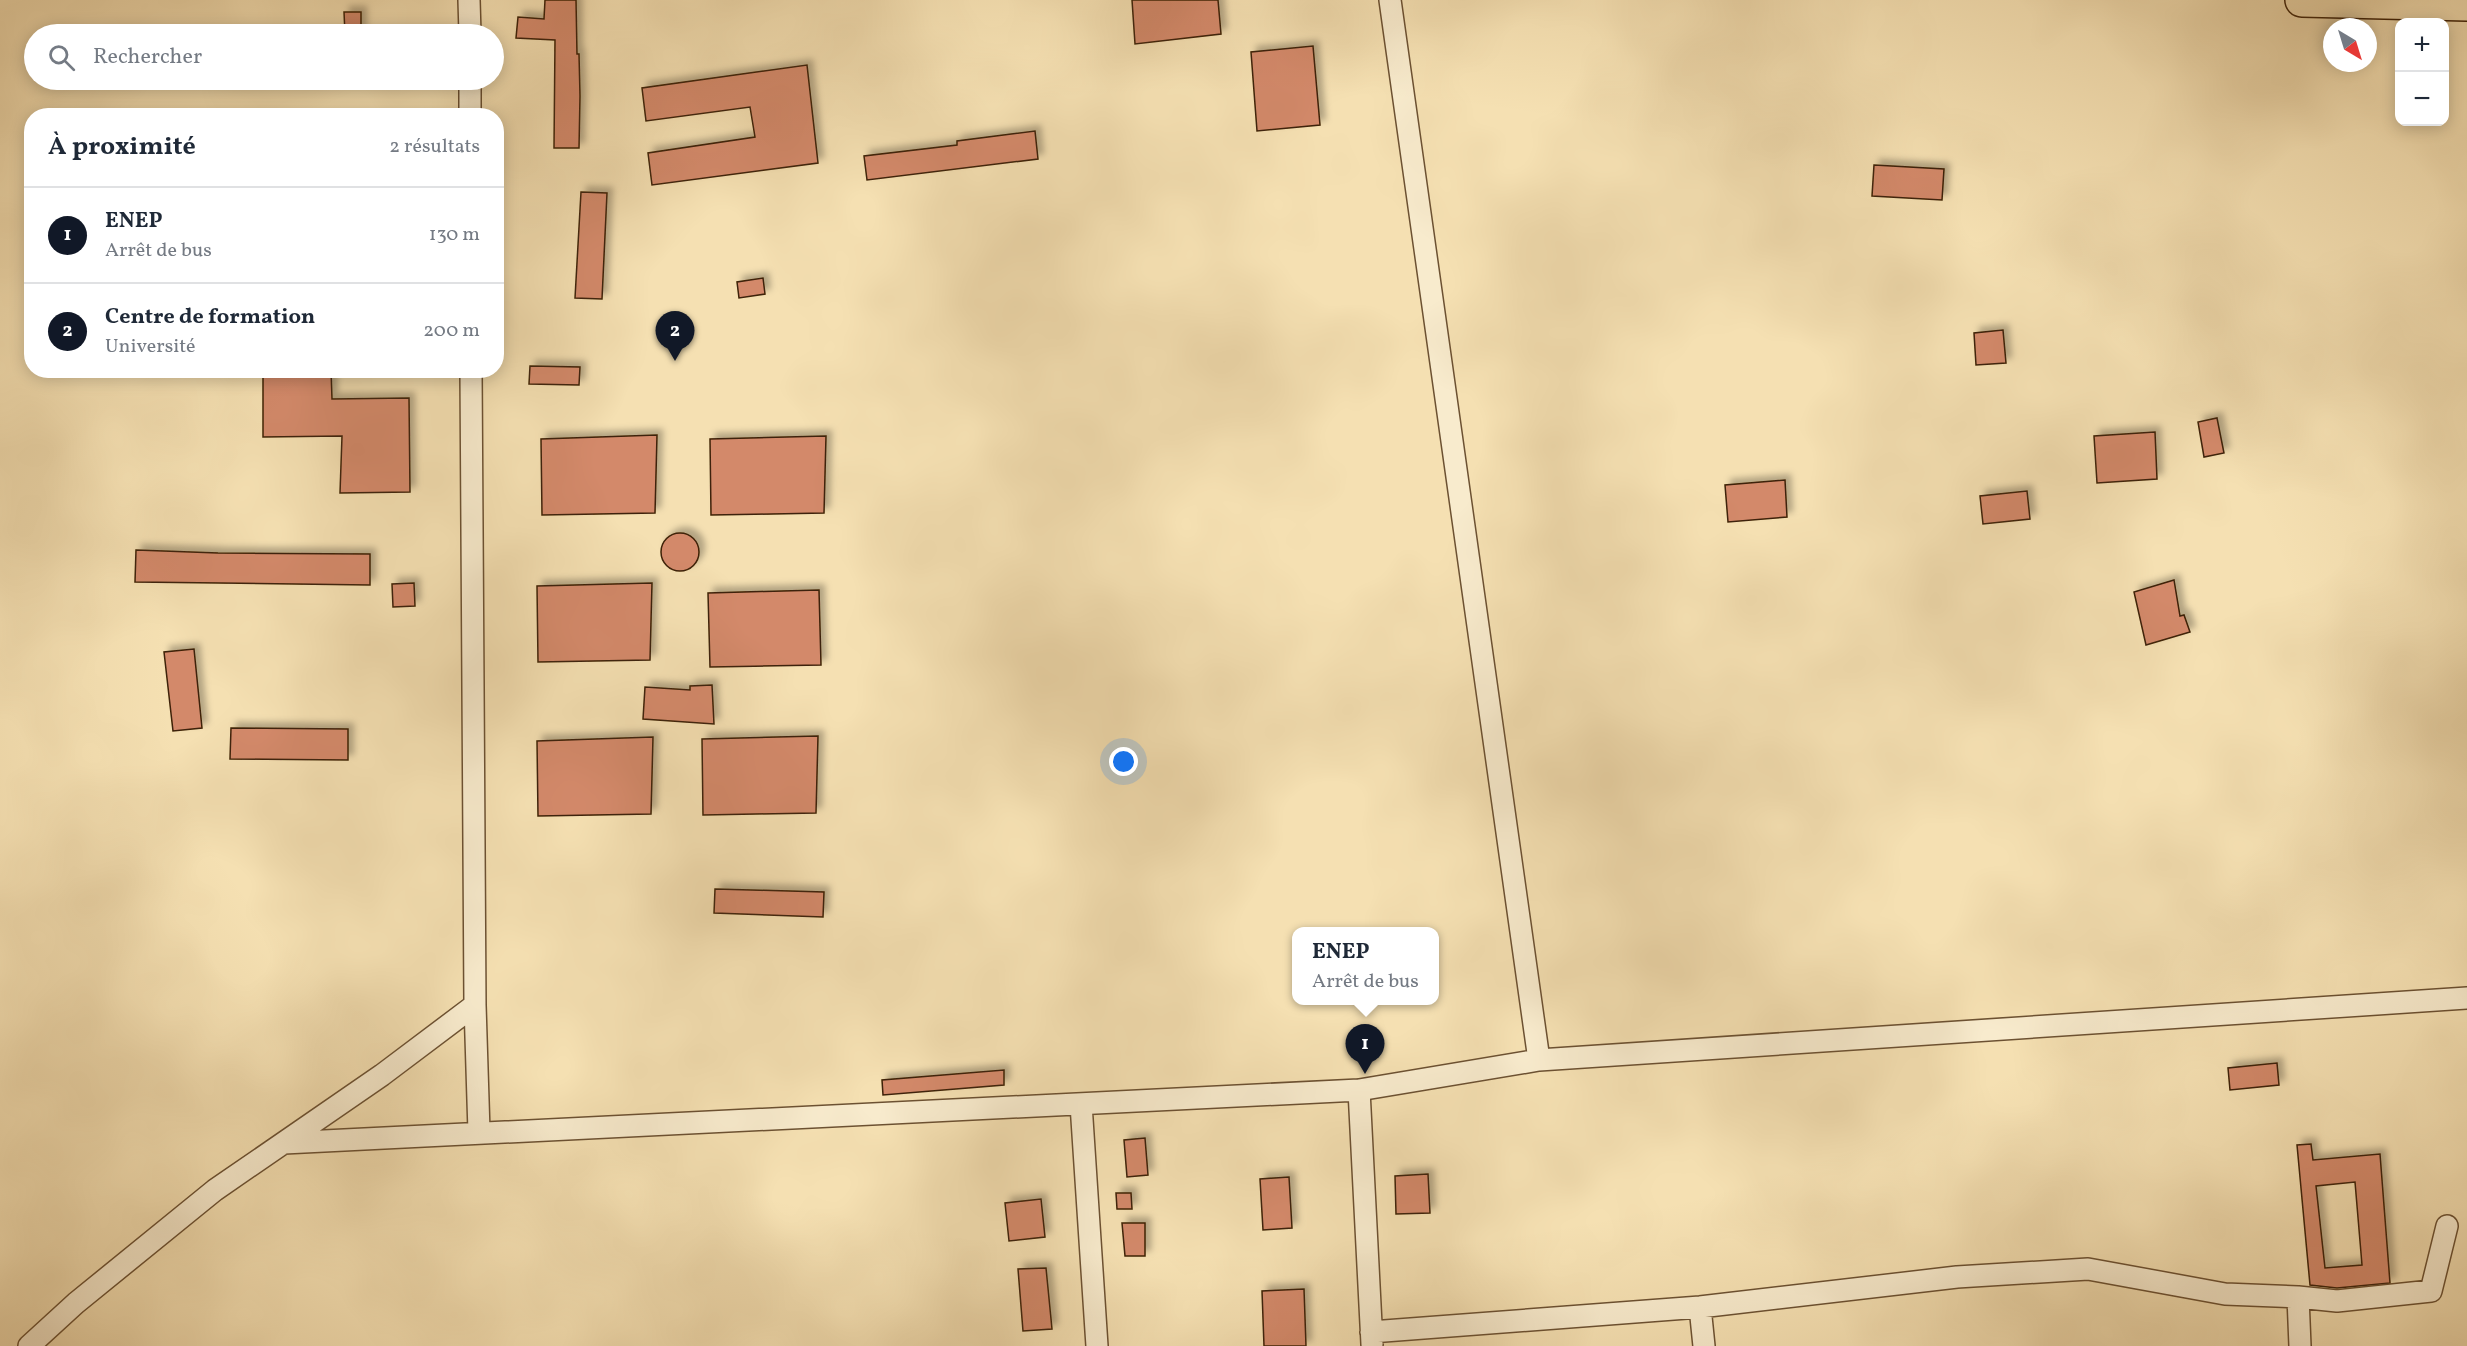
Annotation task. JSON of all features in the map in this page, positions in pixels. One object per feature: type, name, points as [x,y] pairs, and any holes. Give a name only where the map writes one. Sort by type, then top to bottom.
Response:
[{"type":"main road","points":[[2302,0],[2467,4]]},
{"type":"street","points":[[470,0],[470,24]]},
{"type":"street","points":[[1390,0],[1539,1060]]},
{"type":"street","points":[[470,90],[470,108]]},
{"type":"street","points":[[471,378],[475,1005],[479,1132]]},
{"type":"street","points":[[284,1143],[1359,1090],[1539,1060],[2467,998]]},
{"type":"street","points":[[29,1346],[76,1303],[215,1190],[382,1075],[475,1005]]},
{"type":"street","points":[[1359,1090],[1371,1339],[1700,1307],[1957,1277],[2088,1269],[2225,1294],[2337,1301],[2431,1291],[2446,1226]]},
{"type":"street","points":[[1081,1104],[1097,1346]]},
{"type":"street","points":[[2298,1297],[2300,1346]]},
{"type":"street","points":[[1700,1307],[1704,1346]]},
{"type":"building","points":[[545,0],[576,0],[580,96],[579,148],[554,148],[555,40],[516,38],[518,17],[544,19]]},
{"type":"building","points":[[1132,0],[1218,0],[1221,34],[1135,44]]},
{"type":"building","points":[[344,12],[361,12],[361,24],[345,24]]},
{"type":"building","points":[[1313,46],[1320,125],[1257,131],[1251,52]]},
{"type":"building","points":[[807,65],[818,163],[652,185],[648,153],[755,137],[750,107],[646,121],[642,88]]},
{"type":"building","points":[[1035,131],[1038,159],[867,180],[864,156],[957,145],[957,141]]},
{"type":"building","points":[[1874,165],[1944,169],[1942,200],[1872,196]]},
{"type":"building","points":[[581,192],[607,193],[602,299],[575,298]]},
{"type":"building","points":[[763,278],[765,294],[739,298],[737,282]]},
{"type":"building","points":[[2003,330],[2006,363],[1976,365],[1974,333]]},
{"type":"building","points":[[530,366],[580,367],[579,385],[529,384]]},
{"type":"building","points":[[263,378],[331,378],[332,399],[409,398],[410,492],[340,493],[342,436],[263,437]]},
{"type":"building","points":[[2217,418],[2224,453],[2204,457],[2198,422]]},
{"type":"building","points":[[2155,432],[2157,479],[2097,483],[2094,436]]},
{"type":"building","points":[[657,435],[655,513],[542,515],[541,439]]},
{"type":"building","points":[[826,436],[824,513],[711,515],[710,439]]},
{"type":"building","points":[[1785,480],[1787,517],[1728,522],[1725,485]]},
{"type":"building","points":[[2027,491],[2030,519],[1983,524],[1980,496]]},
{"type":"building","points":[[680,533],[687,534],[693,539],[698,545],[698,559],[693,565],[687,570],[680,571],[673,570],[667,565],[662,559],[661,552],[662,545],[667,539],[673,534]]},
{"type":"building","points":[[136,550],[370,554],[370,585],[135,582]]},
{"type":"building","points":[[2174,580],[2180,616],[2184,615],[2190,632],[2146,645],[2134,592]]},
{"type":"building","points":[[414,583],[415,606],[393,607],[392,584]]},
{"type":"building","points":[[652,583],[650,660],[538,662],[537,586]]},
{"type":"building","points":[[819,590],[821,665],[710,667],[708,593]]},
{"type":"building","points":[[194,649],[202,728],[173,731],[164,652]]},
{"type":"building","points":[[712,685],[714,724],[643,719],[645,687],[690,690],[690,686]]},
{"type":"building","points":[[231,728],[348,729],[348,760],[230,759]]},
{"type":"building","points":[[818,736],[816,813],[703,815],[702,739]]},
{"type":"building","points":[[653,737],[651,814],[538,816],[537,741]]},
{"type":"building","points":[[715,889],[824,892],[823,917],[714,913]]},
{"type":"building","points":[[2277,1063],[2279,1085],[2230,1090],[2228,1068]]},
{"type":"building","points":[[1004,1070],[1004,1085],[883,1095],[882,1080]]},
{"type":"building","points":[[1145,1138],[1148,1175],[1127,1177],[1124,1140]]},
{"type":"building","points":[[2311,1144],[2313,1160],[2380,1154],[2390,1283],[2337,1288],[2310,1285],[2297,1145]],"holes":[[[2355,1182],[2362,1265],[2325,1268],[2316,1186]]]},
{"type":"building","points":[[1428,1174],[1430,1213],[1396,1214],[1395,1176]]},
{"type":"building","points":[[1289,1177],[1292,1228],[1263,1230],[1260,1179]]},
{"type":"building","points":[[1116,1193],[1131,1193],[1132,1209],[1117,1209]]},
{"type":"building","points":[[1041,1199],[1045,1237],[1009,1241],[1005,1203]]},
{"type":"building","points":[[1122,1223],[1145,1223],[1145,1256],[1125,1256]]},
{"type":"building","points":[[1046,1268],[1052,1329],[1023,1331],[1018,1269]]},
{"type":"building","points":[[1304,1289],[1306,1346],[1264,1346],[1262,1291]]},
{"type":"place","name":"Centre de formation","points":[[675,361]]},
{"type":"place","name":"ENEP","points":[[1365,1074]]}]
